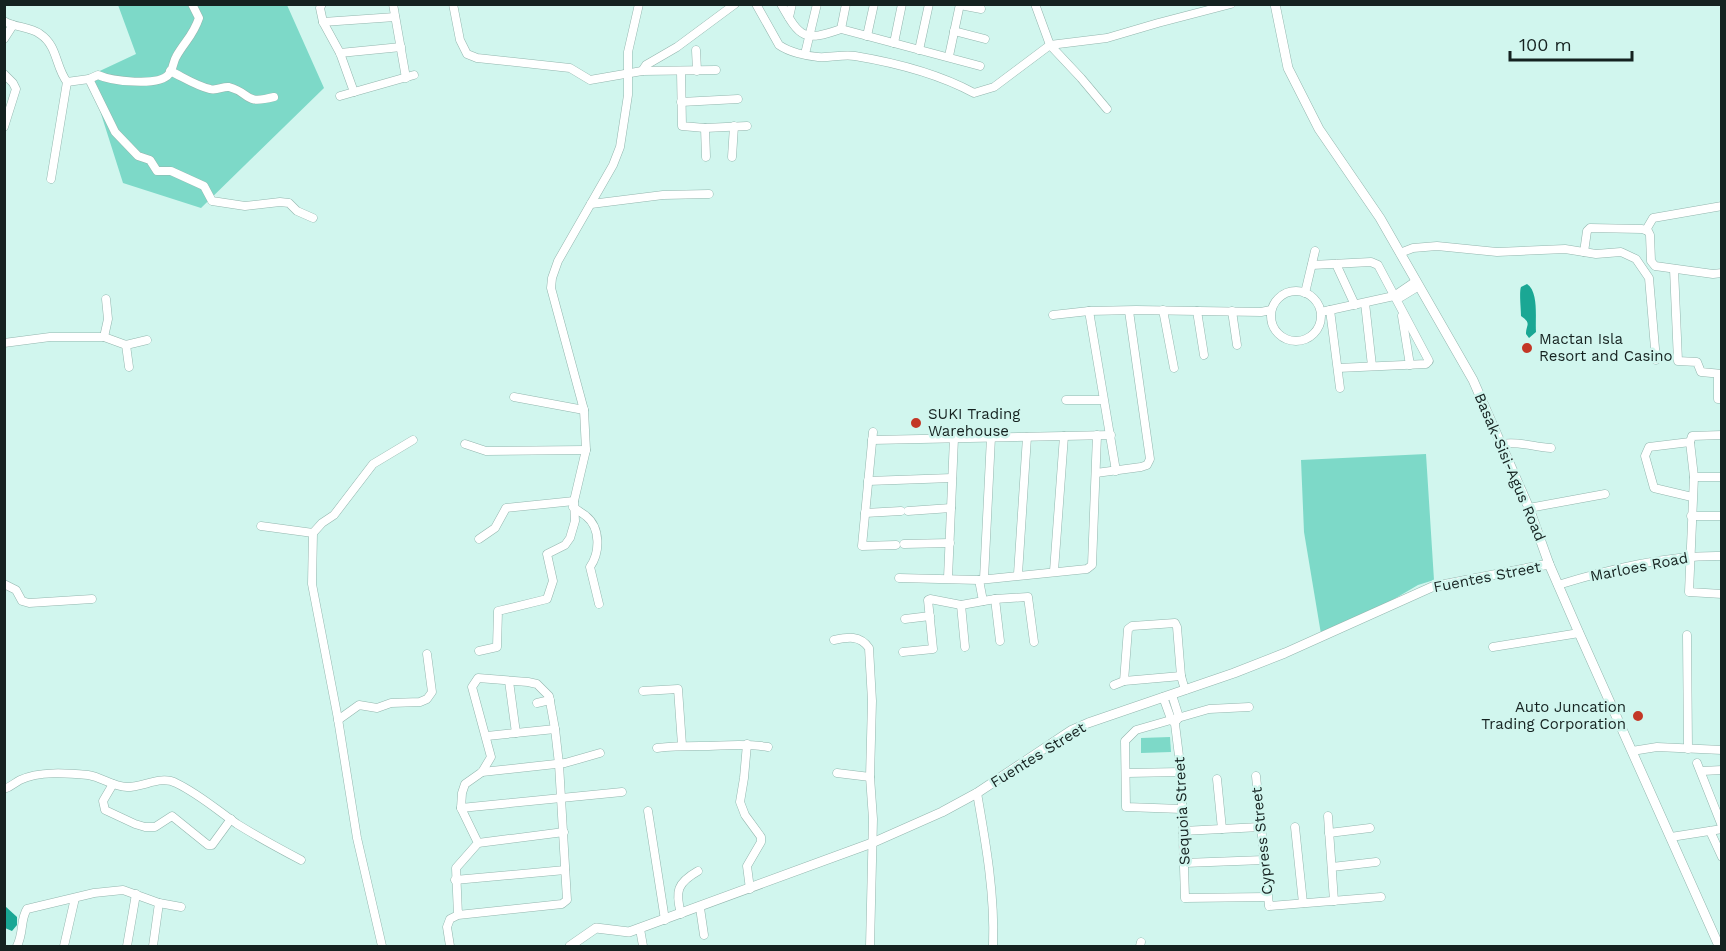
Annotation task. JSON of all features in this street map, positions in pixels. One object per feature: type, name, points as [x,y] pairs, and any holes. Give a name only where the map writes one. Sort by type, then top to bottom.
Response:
[{"type":"street","points":[[67,82],[89,79],[98,75],[108,80],[122,82],[160,80],[169,74],[174,59],[194,33],[199,18],[192,4]]},
{"type":"street","points":[[322,4],[320,8],[323,22],[340,53],[354,92]]},
{"type":"street","points":[[340,96],[410,76],[401,47],[393,4]]},
{"type":"street","points":[[453,4],[460,40],[467,54],[477,58],[570,68],[590,80],[642,71],[716,70]]},
{"type":"street","points":[[479,651],[497,647],[498,611],[547,599],[553,581],[547,555],[565,545],[570,538],[575,520],[574,504],[586,450],[584,411],[551,288],[552,278],[558,261],[613,165],[620,147],[624,129],[628,52],[639,4]]},
{"type":"street","points":[[642,71],[735,4]]},
{"type":"street","points":[[756,4],[779,45],[784,49],[820,58],[831,55],[853,55],[928,72],[950,80],[974,93],[994,87],[1050,45],[1107,38],[1231,4]]},
{"type":"street","points":[[781,4],[797,31],[809,36],[821,36],[841,29],[980,66]]},
{"type":"street","points":[[789,17],[792,4]]},
{"type":"street","points":[[805,54],[818,4]]},
{"type":"street","points":[[841,29],[846,4]]},
{"type":"street","points":[[867,36],[874,4]]},
{"type":"street","points":[[894,43],[902,4]]},
{"type":"street","points":[[919,50],[929,4]]},
{"type":"street","points":[[1035,4],[1050,45],[1082,78],[1107,109]]},
{"type":"street","name":"Basak-Sisi-Agus Road","points":[[1275,4],[1288,68],[1319,129],[1380,218],[1473,380],[1503,444],[1558,585],[1719,946]]},
{"type":"street","points":[[949,56],[960,5],[981,9]]},
{"type":"street","points":[[323,22],[395,17]]},
{"type":"street","points":[[4,21],[31,29],[44,37],[53,48],[61,73],[67,82],[51,179]]},
{"type":"street","points":[[4,39],[13,25]]},
{"type":"street","points":[[954,31],[985,39]]},
{"type":"street","points":[[340,53],[401,47]]},
{"type":"street","points":[[696,50],[696,71]]},
{"type":"street","points":[[170,71],[213,90],[226,87],[239,91],[248,99],[258,101],[274,97]]},
{"type":"street","points":[[681,72],[682,126],[705,128],[747,126]]},
{"type":"street","points":[[4,74],[16,89],[4,127]]},
{"type":"street","points":[[89,79],[115,132],[138,156],[150,160],[152,167],[157,171],[171,171],[204,186],[212,201],[245,206],[289,203],[297,211],[313,218]]},
{"type":"street","points":[[681,102],[738,99]]},
{"type":"street","points":[[732,157],[734,126]]},
{"type":"street","points":[[705,128],[706,158]]},
{"type":"street","points":[[591,204],[663,195],[709,194]]},
{"type":"street","points":[[1646,230],[1653,218],[1722,206]]},
{"type":"street","points":[[1584,252],[1587,231],[1590,228],[1646,230],[1650,235],[1651,261],[1655,266],[1713,274],[1722,273]]},
{"type":"street","points":[[1400,253],[1413,248],[1431,246],[1497,252],[1565,249],[1596,254],[1621,252],[1631,255],[1646,270],[1649,278],[1656,360]]},
{"type":"street","points":[[1305,293],[1315,250]]},
{"type":"street","points":[[1312,265],[1375,263],[1378,265],[1430,361],[1426,364],[1338,368]]},
{"type":"street","points":[[1336,264],[1355,305]]},
{"type":"street","points":[[1674,269],[1678,362],[1697,362],[1701,372],[1720,374],[1718,399],[1722,399]]},
{"type":"street","points":[[1325,311],[1394,296],[1401,297],[1417,284]]},
{"type":"street","points":[[1325,311],[1318,330],[1309,338],[1298,342],[1286,340],[1276,333],[1271,322],[1271,310],[1277,299],[1284,294],[1297,291],[1316,300],[1325,311],[1338,368],[1340,388]]},
{"type":"street","points":[[104,337],[108,319],[106,299]]},
{"type":"street","points":[[1365,303],[1372,366]]},
{"type":"street","points":[[1401,309],[1410,365]]},
{"type":"street","points":[[1053,315],[1129,310],[1271,310]]},
{"type":"street","points":[[1096,473],[1147,465],[1150,459],[1129,310]]},
{"type":"street","points":[[1163,310],[1174,368]]},
{"type":"street","points":[[1089,311],[1103,400],[1112,435],[1116,471]]},
{"type":"street","points":[[1197,311],[1204,355]]},
{"type":"street","points":[[1232,311],[1237,345]]},
{"type":"street","points":[[4,343],[50,338],[104,337],[126,345],[147,340]]},
{"type":"street","points":[[126,345],[129,368]]},
{"type":"street","points":[[514,398],[584,411]]},
{"type":"street","points":[[1066,400],[1103,400]]},
{"type":"street","points":[[899,578],[981,579],[1083,570],[1092,565],[1097,435]]},
{"type":"street","points":[[950,543],[862,546],[873,436],[954,438],[1112,435]]},
{"type":"street","points":[[1722,435],[1692,436],[1690,442],[1694,477],[1689,592],[1722,594]]},
{"type":"street","points":[[1018,574],[1027,436]]},
{"type":"street","points":[[1054,571],[1064,436]]},
{"type":"street","points":[[982,601],[981,579],[990,437]]},
{"type":"street","points":[[948,578],[954,438]]},
{"type":"street","points":[[382,946],[357,838],[338,720],[312,584],[313,533],[322,522],[334,515],[373,464],[413,440]]},
{"type":"street","points":[[1503,444],[1514,442],[1551,448]]},
{"type":"street","points":[[1690,442],[1649,447],[1645,456],[1654,488],[1692,497]]},
{"type":"street","points":[[465,444],[486,451],[586,450]]},
{"type":"street","points":[[868,481],[952,477]]},
{"type":"street","points":[[1694,477],[1722,477]]},
{"type":"street","points":[[1529,508],[1605,494]]},
{"type":"street","points":[[479,539],[495,528],[506,508],[574,504],[588,517],[596,533],[597,554],[590,567],[598,604]]},
{"type":"street","points":[[866,513],[951,508]]},
{"type":"street","points":[[1691,516],[1722,516]]},
{"type":"street","points":[[261,526],[313,533]]},
{"type":"street","name":"Marloes Road","points":[[1558,585],[1603,573],[1690,556],[1722,556]]},
{"type":"street","name":"Fuentes Street","points":[[570,946],[596,928],[629,932],[640,929],[872,843],[942,812],[977,793],[1072,730],[1285,653],[1432,587],[1549,564]]},
{"type":"street","points":[[4,584],[16,590],[22,601],[29,603],[92,599]]},
{"type":"street","points":[[903,652],[933,649],[928,600],[930,599],[961,605],[995,599],[1028,597],[1034,642]]},
{"type":"street","points":[[995,599],[1000,641]]},
{"type":"street","points":[[961,605],[965,647]]},
{"type":"street","points":[[905,619],[930,616]]},
{"type":"street","points":[[1124,681],[1128,629],[1132,626],[1174,622],[1177,627],[1181,676],[1185,690]]},
{"type":"street","points":[[1493,646],[1579,633]]},
{"type":"street","points":[[1687,635],[1688,749]]},
{"type":"street","points":[[834,640],[847,637],[856,638],[869,648],[872,701],[870,777],[873,819],[870,946]]},
{"type":"street","points":[[338,720],[359,705],[377,708],[391,703],[420,702],[427,699],[432,692],[427,654]]},
{"type":"street","points":[[1114,685],[1124,681],[1181,676]]},
{"type":"street","points":[[450,946],[447,927],[450,919],[458,915],[562,904],[567,900],[555,729],[550,700],[537,684],[478,678],[472,687],[491,757],[482,771],[465,784],[461,808],[478,843]]},
{"type":"street","points":[[509,681],[516,733]]},
{"type":"street","points":[[643,691],[678,689],[682,745]]},
{"type":"street","name":"Sequoia Street","points":[[1168,696],[1175,720],[1181,772],[1185,898],[1267,897]]},
{"type":"street","points":[[537,703],[550,700]]},
{"type":"street","points":[[1182,809],[1126,807],[1125,741],[1127,737],[1136,730],[1209,709],[1249,707]]},
{"type":"street","points":[[487,736],[555,729]]},
{"type":"street","points":[[747,744],[740,802],[745,815],[761,837],[761,842],[747,866],[750,889]]},
{"type":"street","points":[[657,748],[682,745],[747,744],[768,747]]},
{"type":"street","points":[[1632,751],[1657,747],[1722,750]]},
{"type":"street","points":[[482,771],[559,764],[600,753]]},
{"type":"street","points":[[1671,837],[1722,827],[1698,763]]},
{"type":"street","points":[[1702,771],[1722,770]]},
{"type":"street","points":[[1127,774],[1181,772]]},
{"type":"street","points":[[837,773],[870,777]]},
{"type":"street","points":[[4,789],[11,788],[19,780],[47,774],[88,775],[128,787],[166,780],[175,782],[231,819],[301,860]]},
{"type":"street","name":"Cypress Street","points":[[1256,776],[1269,906],[1302,903]]},
{"type":"street","points":[[1217,779],[1222,829]]},
{"type":"street","points":[[113,784],[103,801],[105,810],[135,824],[155,827],[172,816],[208,845],[212,845],[231,819]]},
{"type":"street","points":[[461,808],[622,792]]},
{"type":"street","points":[[977,793],[988,857],[993,946]]},
{"type":"street","points":[[648,811],[665,920]]},
{"type":"street","points":[[1328,816],[1334,901]]},
{"type":"street","points":[[1295,827],[1302,903],[1381,897]]},
{"type":"street","points":[[1183,831],[1260,828]]},
{"type":"street","points":[[1329,832],[1370,828]]},
{"type":"street","points":[[1710,831],[1722,857]]},
{"type":"street","points":[[458,915],[456,868],[478,843],[564,832]]},
{"type":"street","points":[[1184,863],[1264,860]]},
{"type":"street","points":[[1332,867],[1376,862]]},
{"type":"street","points":[[455,880],[565,870]]},
{"type":"street","points":[[681,914],[678,889],[684,879],[698,871]]},
{"type":"street","points":[[17,946],[23,935],[23,915],[27,909],[94,893],[123,890],[159,903],[181,907]]},
{"type":"street","points":[[127,946],[136,894]]},
{"type":"street","points":[[64,946],[75,898]]},
{"type":"street","points":[[153,946],[159,903]]},
{"type":"street","points":[[700,908],[705,935]]},
{"type":"street","points":[[640,929],[643,946]]},
{"type":"shaded area","points":[[118,5],[287,5],[324,88],[201,208],[123,183],[89,76],[136,54]]},
{"type":"shaded area","points":[[1527,284],[1531,288],[1536,306],[1536,332],[1529,338],[1526,334],[1527,323],[1521,316],[1520,301],[1521,287]]},
{"type":"shaded area","points":[[1426,454],[1434,580],[1418,585],[1389,602],[1321,634],[1304,532],[1301,460]]},
{"type":"shaded area","points":[[1170,737],[1171,752],[1141,753],[1141,738]]},
{"type":"shaded area","points":[[5,906],[17,917],[17,925],[12,931],[5,928]]},
{"type":"place","name":"Mactan Isla Resort and Casino","points":[[1527,348]]},
{"type":"place","name":"SUKI Trading Warehouse","points":[[916,423]]},
{"type":"place","name":"Auto Juncation Trading Corporation","points":[[1638,716]]}]
